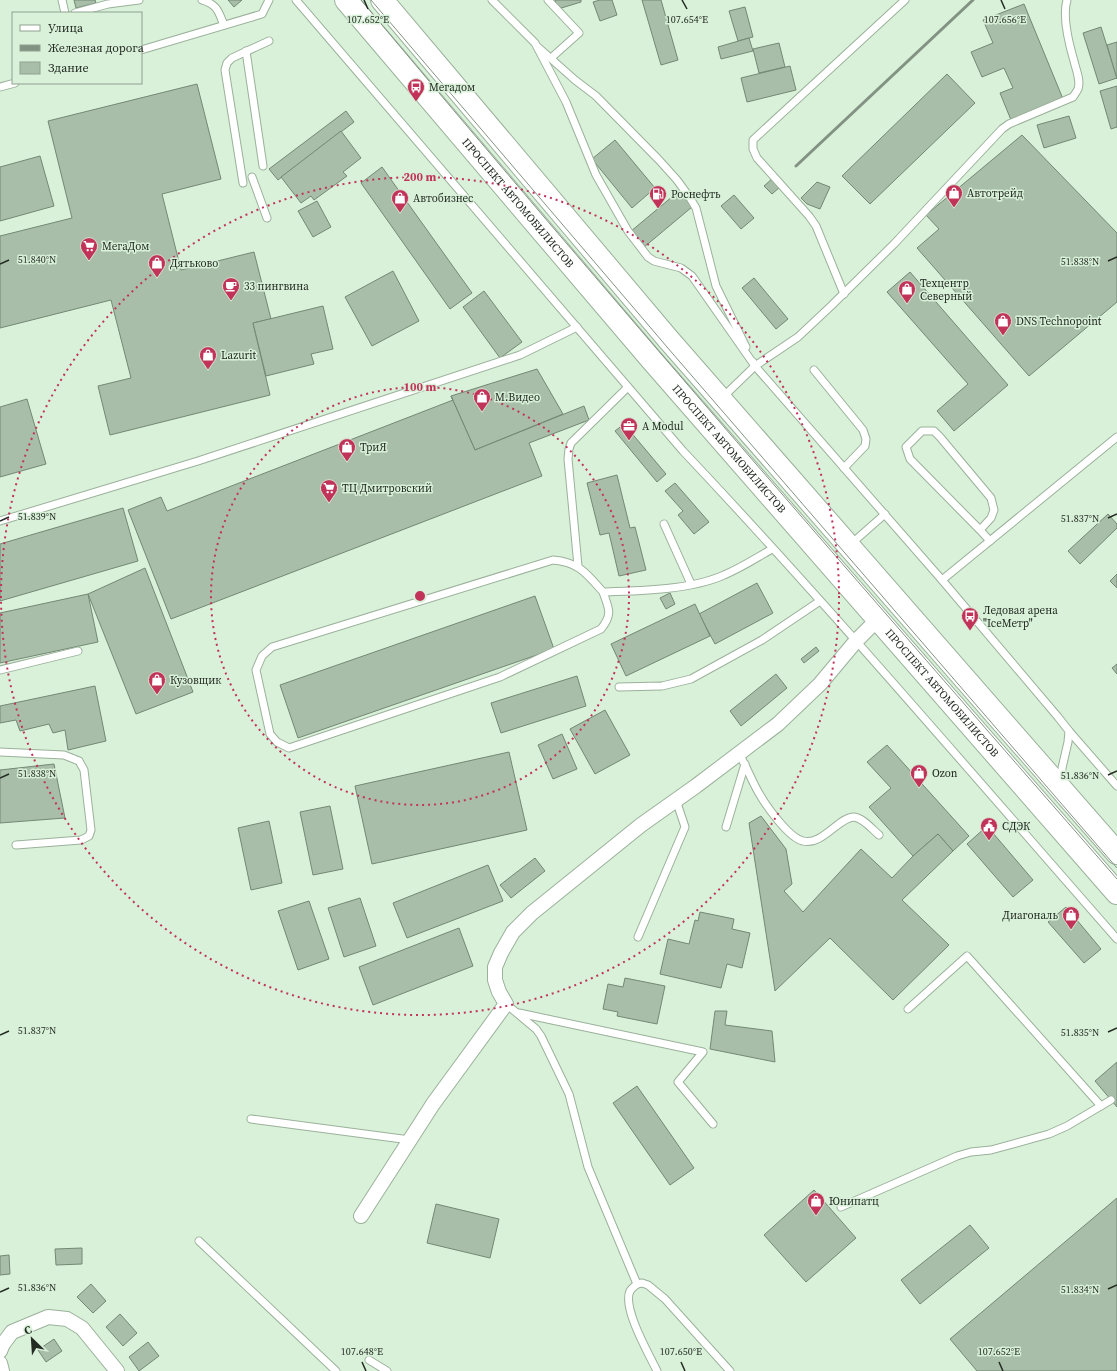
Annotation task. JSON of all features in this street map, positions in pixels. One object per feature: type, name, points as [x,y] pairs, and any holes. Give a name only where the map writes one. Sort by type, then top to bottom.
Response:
[{"type":"main road","name":"ПРОСПЕКТ АВТОМОБИЛИСТОВ","points":[[346,0],[651,359],[1114,886]]},
{"type":"main road","points":[[382,0],[668,339],[1117,853]]},
{"type":"street","points":[[360,1216],[433,1104],[506,1004],[499,992],[495,980],[495,967],[501,953],[514,932],[538,908],[641,824],[676,800],[742,759],[820,684],[856,641],[878,619]]},
{"type":"street","points":[[0,1351],[3,1344],[12,1332],[48,1317],[67,1319],[82,1328],[117,1371]]},
{"type":"street","points":[[0,1363],[2,1371]]},
{"type":"lane","points":[[62,0],[65,12]]},
{"type":"lane","points":[[80,12],[108,4],[139,0]]},
{"type":"lane","points":[[202,0],[214,4],[224,25]]},
{"type":"lane","points":[[142,50],[262,14],[269,0]]},
{"type":"lane","points":[[296,0],[683,451],[744,516],[856,641],[1117,939]]},
{"type":"lane","points":[[492,0],[551,58],[575,80],[596,96],[659,160],[690,198],[696,208],[716,286],[755,366]]},
{"type":"lane","points":[[548,0],[579,33],[551,58]]},
{"type":"lane","points":[[844,294],[816,226],[809,216],[757,158],[753,149],[753,140],[905,0]]},
{"type":"lane","points":[[721,398],[755,366],[798,337],[844,294],[894,244],[1002,129],[1009,124],[1073,97],[1078,88],[1079,80],[1070,46],[1066,21],[1067,0]]},
{"type":"lane","points":[[243,183],[225,70],[227,62],[232,58],[269,41]]},
{"type":"lane","points":[[535,43],[566,102],[596,175],[628,231],[648,257],[654,261],[681,268],[692,276],[755,366],[942,580],[1117,786]]},
{"type":"lane","points":[[246,52],[263,166]]},
{"type":"lane","points":[[0,87],[12,84]]},
{"type":"lane","points":[[252,177],[267,218]]},
{"type":"lane","points":[[0,521],[198,461],[520,355],[577,327]]},
{"type":"lane","points":[[814,370],[863,430],[866,439],[865,446],[844,468]]},
{"type":"lane","points":[[578,566],[568,459],[569,449],[571,443],[628,387]]},
{"type":"lane","points":[[980,530],[991,518],[994,510],[991,498],[934,431],[922,431],[906,447],[910,459],[980,530],[990,540]]},
{"type":"lane","points":[[942,580],[1117,437]]},
{"type":"lane","points":[[849,546],[884,514]]},
{"type":"lane","points":[[664,524],[691,584]]},
{"type":"lane","points":[[603,592],[656,590],[724,576],[772,549]]},
{"type":"lane","points":[[553,560],[566,561],[578,566],[603,592],[609,611],[608,620],[601,629],[500,677],[289,748],[277,742],[270,734],[256,670],[262,656],[272,647],[553,560]]},
{"type":"lane","points":[[619,687],[662,686],[690,679],[762,640],[820,601]]},
{"type":"lane","points":[[0,670],[78,652]]},
{"type":"lane","points":[[1061,788],[1062,768],[1069,731]]},
{"type":"lane","points":[[0,752],[64,755],[79,761],[84,770],[91,830],[89,836],[81,840],[16,845]]},
{"type":"lane","points":[[726,827],[742,759]]},
{"type":"lane","points":[[742,759],[760,794],[778,820],[790,833],[803,841],[812,841],[824,836],[849,818],[855,817],[862,820],[879,835]]},
{"type":"lane","points":[[638,937],[685,827],[676,800]]},
{"type":"lane","points":[[908,1009],[967,956],[1101,1106]]},
{"type":"lane","points":[[506,1004],[536,1029],[541,1036],[569,1094],[588,1167],[637,1284]]},
{"type":"lane","points":[[517,1013],[703,1052],[678,1082],[712,1124]]},
{"type":"lane","points":[[841,1207],[957,1156],[971,1152],[991,1150],[1049,1134],[1067,1126],[1111,1100]]},
{"type":"lane","points":[[251,1119],[410,1140]]},
{"type":"lane","points":[[199,1241],[336,1371]]},
{"type":"lane","points":[[657,1371],[630,1311],[630,1291],[637,1284],[642,1283],[648,1285],[665,1298],[730,1371]]},
{"type":"lane","points":[[368,1360],[387,1371]]},
{"type":"building","points":[[74,0],[95,0],[96,3],[76,8]]},
{"type":"building","points":[[228,0],[242,0],[234,7]]},
{"type":"building","points":[[555,0],[581,0],[581,2],[558,9]]},
{"type":"building","points":[[600,0],[612,0],[617,15],[600,21],[593,2]]},
{"type":"building","points":[[642,0],[661,0],[678,60],[661,65]]},
{"type":"building","points":[[1024,4],[1063,99],[1011,120],[1000,93],[1013,88],[1004,68],[982,77],[971,52],[993,43],[983,20]]},
{"type":"building","points":[[745,7],[753,37],[738,41],[729,11]]},
{"type":"building","points":[[1101,27],[1117,78],[1099,84],[1083,33]]},
{"type":"building","points":[[749,38],[753,51],[721,59],[718,47]]},
{"type":"building","points":[[1117,42],[1117,79],[1107,45]]},
{"type":"building","points":[[779,43],[785,67],[759,73],[753,49]]},
{"type":"building","points":[[790,66],[796,90],[747,102],[741,78]]},
{"type":"building","points":[[947,74],[975,103],[870,204],[842,176]]},
{"type":"building","name":"МегаДом","points":[[197,84],[221,179],[162,194],[181,270],[254,252],[271,319],[253,323],[270,395],[110,435],[98,386],[131,378],[111,300],[0,328],[0,236],[72,218],[48,121]]},
{"type":"building","points":[[1117,86],[1117,127],[1111,129],[1100,91]]},
{"type":"building","points":[[346,111],[354,122],[278,180],[269,169]]},
{"type":"building","points":[[1069,116],[1076,138],[1044,148],[1037,125]]},
{"type":"building","points":[[341,131],[361,158],[343,172],[347,176],[314,200],[311,196],[301,203],[281,177]]},
{"type":"building","points":[[1022,135],[1117,233],[1117,302],[1029,376],[917,248],[939,229],[926,215]]},
{"type":"building","points":[[615,140],[655,188],[632,208],[592,159]]},
{"type":"building","points":[[40,156],[54,206],[0,221],[0,167]]},
{"type":"building","points":[[382,167],[472,293],[450,309],[361,183]]},
{"type":"building","points":[[773,178],[780,187],[772,194],[764,186]]},
{"type":"building","points":[[817,182],[830,187],[820,209],[807,204],[801,198]]},
{"type":"building","points":[[679,191],[692,207],[643,248],[630,232]]},
{"type":"building","points":[[734,195],[754,218],[741,229],[721,206]]},
{"type":"building","points":[[317,201],[331,227],[313,237],[298,211]]},
{"type":"building","points":[[393,271],[419,321],[372,346],[345,297]]},
{"type":"building","points":[[910,272],[1008,385],[954,431],[937,411],[968,384],[887,292]]},
{"type":"building","points":[[754,278],[788,319],[776,329],[742,288]]},
{"type":"building","points":[[484,291],[522,342],[500,358],[463,307]]},
{"type":"building","points":[[323,306],[333,349],[311,354],[314,364],[266,376],[253,323]]},
{"type":"building","points":[[537,369],[563,414],[475,450],[451,396]]},
{"type":"building","points":[[27,399],[46,464],[0,477],[0,407]]},
{"type":"building","name":"ТЦ Дмитровский","points":[[453,400],[475,450],[584,406],[589,420],[529,443],[542,476],[171,619],[128,510],[161,497],[167,511]]},
{"type":"building","points":[[624,424],[666,474],[657,482],[615,431]]},
{"type":"building","points":[[617,475],[630,528],[635,527],[646,570],[619,576],[609,533],[600,535],[587,483]]},
{"type":"building","points":[[675,483],[709,522],[694,534],[678,515],[683,511],[665,491]]},
{"type":"building","points":[[123,508],[138,561],[0,601],[0,544]]},
{"type":"building","points":[[1108,514],[1117,524],[1117,528],[1080,564],[1068,551]]},
{"type":"building","points":[[145,568],[193,692],[136,714],[88,594]]},
{"type":"building","points":[[1117,574],[1117,588],[1110,581]]},
{"type":"building","points":[[757,583],[773,613],[715,644],[699,614]]},
{"type":"building","points":[[670,593],[675,604],[666,609],[660,598]]},
{"type":"building","points":[[88,594],[98,642],[0,663],[0,613]]},
{"type":"building","points":[[535,596],[554,649],[298,738],[280,685]]},
{"type":"building","points":[[695,604],[710,636],[626,676],[611,644]]},
{"type":"building","points":[[816,647],[819,651],[804,663],[801,659]]},
{"type":"building","points":[[1117,664],[1117,674],[1112,668]]},
{"type":"building","points":[[776,674],[787,688],[741,726],[730,711]]},
{"type":"building","points":[[577,676],[586,706],[501,733],[491,703]]},
{"type":"building","points":[[95,686],[106,741],[68,750],[65,730],[53,733],[49,724],[20,731],[16,720],[0,723],[0,706]]},
{"type":"building","points":[[605,710],[630,755],[595,774],[570,729]]},
{"type":"building","points":[[562,734],[577,769],[553,779],[538,745]]},
{"type":"building","points":[[887,745],[969,836],[953,851],[938,834],[913,856],[869,807],[891,788],[867,762]]},
{"type":"building","points":[[509,752],[527,830],[372,864],[355,786]]},
{"type":"building","points":[[54,764],[65,818],[0,823],[0,770]]},
{"type":"building","points":[[330,806],[343,869],[313,875],[300,812]]},
{"type":"building","points":[[761,816],[786,849],[792,884],[784,891],[803,912],[861,849],[892,878],[913,856],[938,834],[953,851],[902,900],[949,945],[893,1000],[830,938],[775,991],[749,823]]},
{"type":"building","points":[[269,821],[282,883],[251,890],[238,828]]},
{"type":"building","points":[[987,826],[1033,880],[1013,897],[967,844]]},
{"type":"building","points":[[535,858],[545,871],[511,898],[500,885]]},
{"type":"building","points":[[488,865],[503,901],[407,938],[393,903]]},
{"type":"building","points":[[360,898],[376,946],[344,957],[328,908]]},
{"type":"building","points":[[309,901],[329,959],[298,970],[278,911]]},
{"type":"building","points":[[1066,907],[1101,949],[1084,963],[1048,922]]},
{"type":"building","points":[[700,912],[734,919],[732,929],[750,933],[742,968],[727,964],[721,988],[660,974],[668,939],[689,944],[695,920],[698,921]]},
{"type":"building","points":[[459,928],[473,966],[373,1005],[359,967]]},
{"type":"building","points":[[625,978],[665,986],[657,1024],[617,1016],[618,1012],[603,1009],[608,984],[623,987]]},
{"type":"building","points":[[715,1011],[727,1011],[725,1025],[772,1031],[775,1062],[710,1049]]},
{"type":"building","points":[[1117,1062],[1117,1107],[1095,1081]]},
{"type":"building","points":[[637,1086],[694,1168],[670,1185],[613,1103]]},
{"type":"building","points":[[814,1190],[856,1238],[806,1282],[764,1235]]},
{"type":"building","points":[[1117,1198],[1117,1371],[977,1371],[950,1339]]},
{"type":"building","points":[[436,1204],[499,1219],[490,1258],[427,1243]]},
{"type":"building","points":[[970,1225],[989,1248],[920,1304],[901,1280]]},
{"type":"building","points":[[82,1248],[82,1264],[56,1265],[55,1249]]},
{"type":"building","points":[[9,1255],[10,1274],[0,1275],[0,1256]]},
{"type":"building","points":[[91,1284],[106,1301],[93,1313],[77,1297]]},
{"type":"building","points":[[120,1314],[137,1333],[123,1346],[106,1327]]},
{"type":"building","points":[[54,1339],[62,1351],[46,1362],[38,1350]]},
{"type":"building","points":[[148,1342],[159,1356],[139,1371],[129,1357]]},
{"type":"tram line","points":[[361,0],[642,332],[1117,879]]},
{"type":"tram line","points":[[371,0],[667,347],[1117,868]]},
{"type":"railway","points":[[796,166],[973,0]]},
{"type":"place","name":"Мегадом","points":[[416,102]]},
{"type":"place","name":"Автотрейд","points":[[954,208]]},
{"type":"place","name":"Роснефть","points":[[658,209]]},
{"type":"place","name":"Автобизнес","points":[[400,213]]},
{"type":"place","name":"МегаДом","points":[[89,261]]},
{"type":"place","name":"Дятьково","points":[[157,278]]},
{"type":"place","name":"33 пингвина","points":[[231,301]]},
{"type":"place","name":"Техцентр Северный","points":[[907,304]]},
{"type":"place","name":"DNS Technopoint","points":[[1003,336]]},
{"type":"place","name":"Lazurit","points":[[208,370]]},
{"type":"place","name":"М.Видео","points":[[482,412]]},
{"type":"place","name":"A Modul","points":[[629,441]]},
{"type":"place","name":"ТриЯ","points":[[347,462]]},
{"type":"place","name":"ТЦ Дмитровский","points":[[329,503]]},
{"type":"place","name":"Ледовая арена \"IceМетр\"","points":[[970,631]]},
{"type":"place","name":"Кузовщик","points":[[157,695]]},
{"type":"place","name":"Ozon","points":[[919,788]]},
{"type":"place","name":"СДЭК","points":[[989,841]]},
{"type":"place","name":"Диагональ","points":[[1071,930]]},
{"type":"place","name":"Юнипатц","points":[[816,1216]]}]
